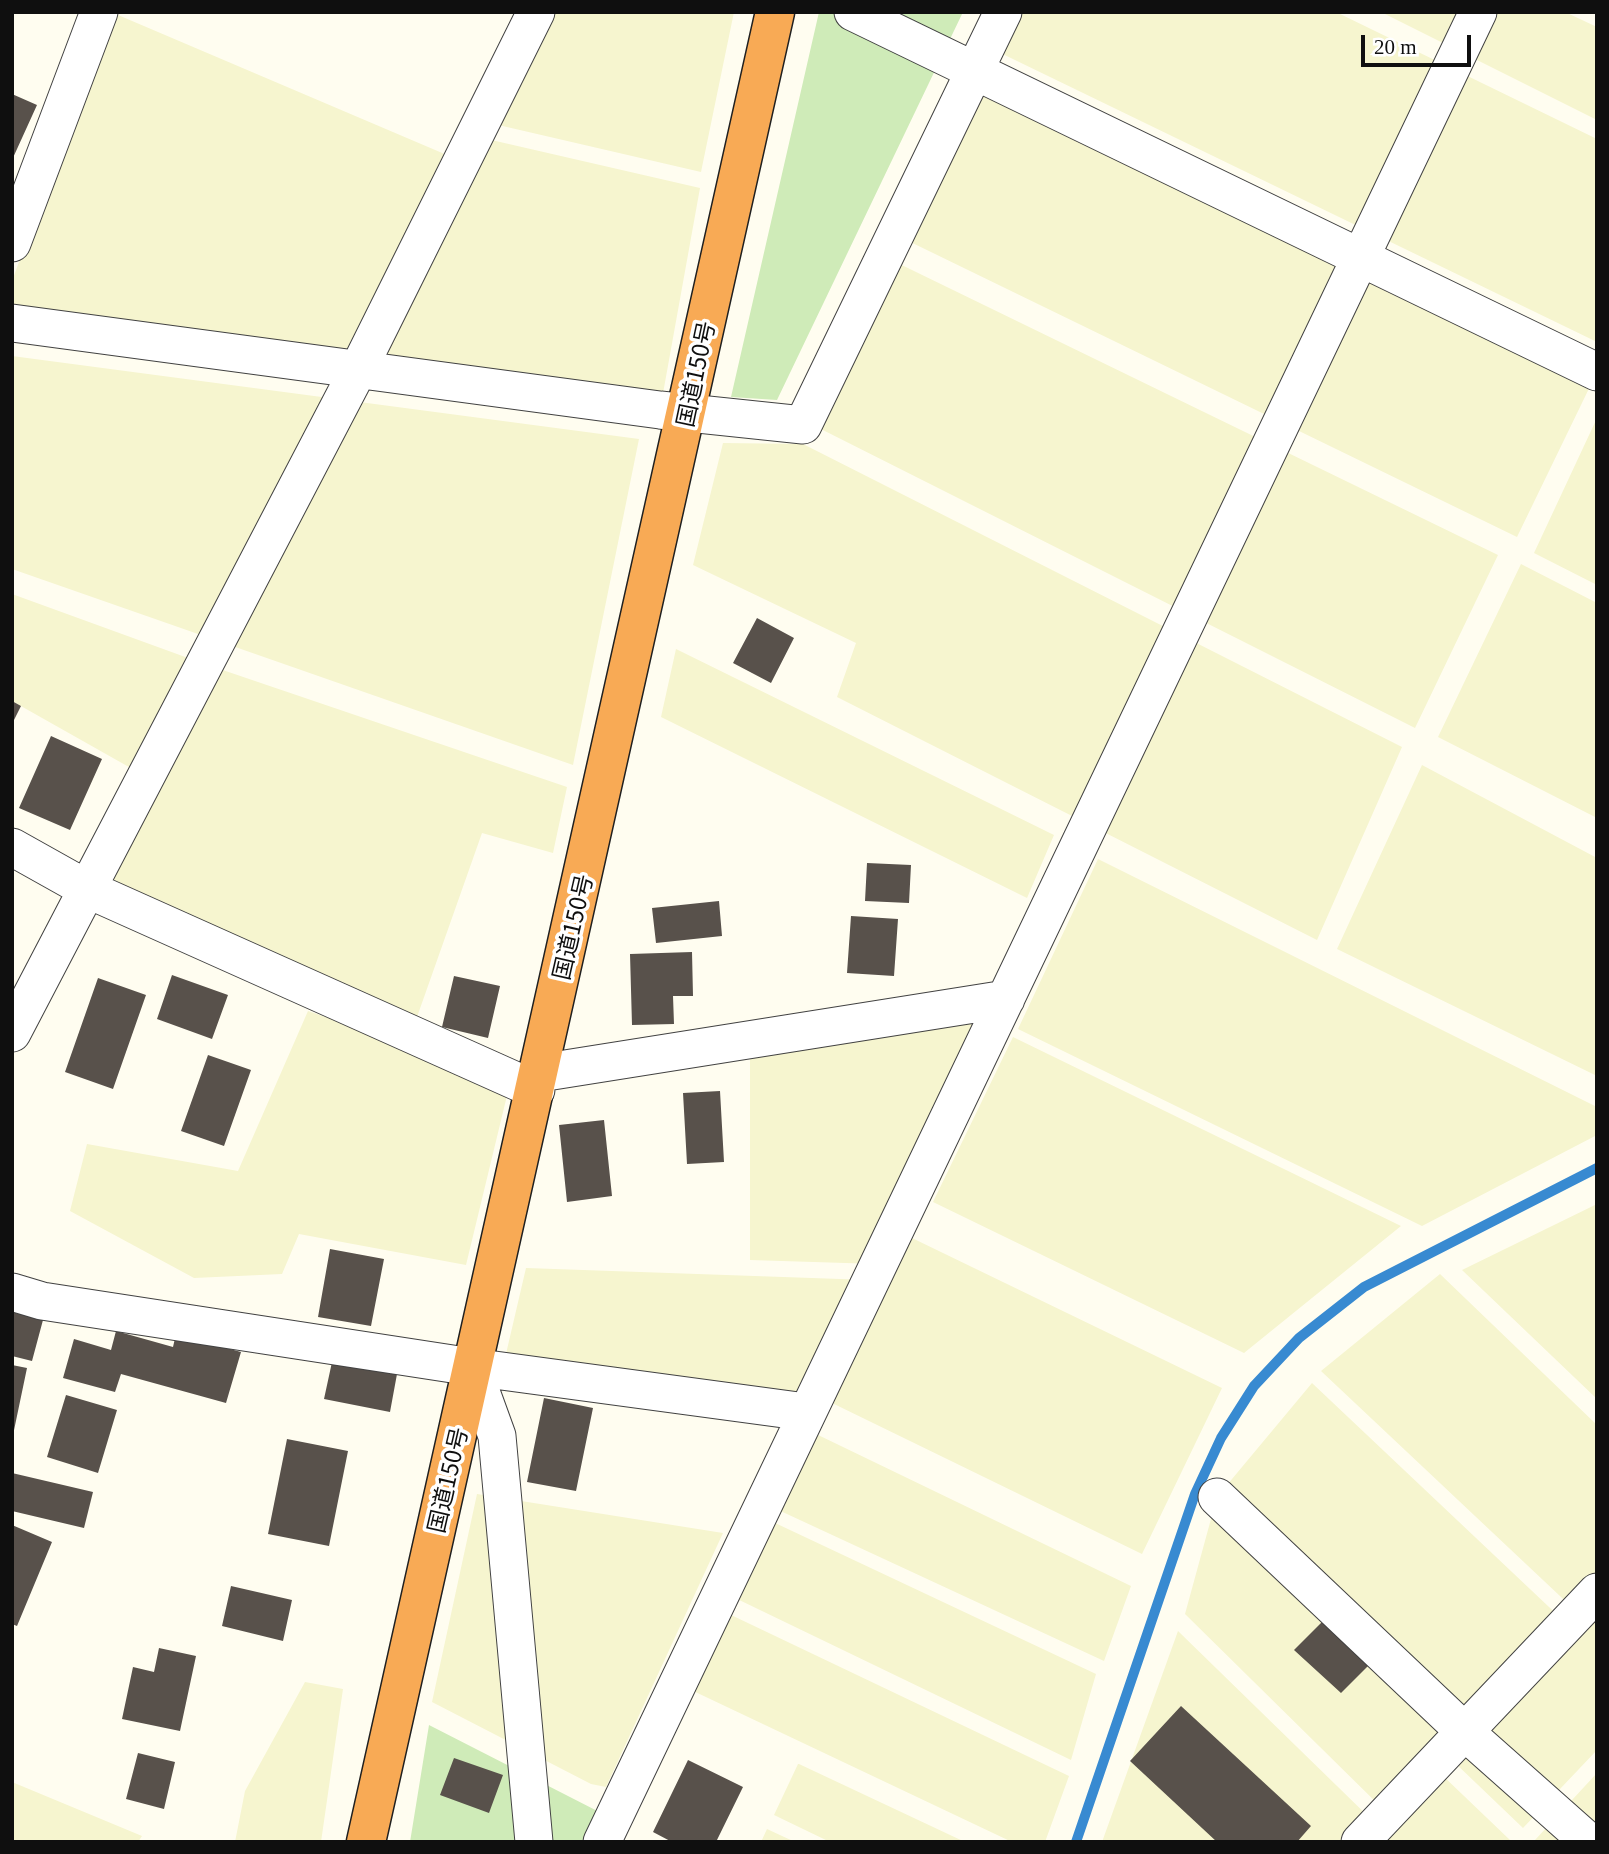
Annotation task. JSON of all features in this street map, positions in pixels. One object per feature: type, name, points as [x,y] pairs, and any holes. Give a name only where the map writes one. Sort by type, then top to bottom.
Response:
[{"type":"highway","name":"国道150号","points":[[366,1842],[775,12]]},
{"type":"street","points":[[12,243],[99,12]]},
{"type":"street","points":[[12,1033],[353,380],[536,12]]},
{"type":"street","points":[[853,12],[1363,256],[1597,372]]},
{"type":"street","points":[[12,323],[353,380],[803,425],[961,64],[1003,12]]},
{"type":"street","points":[[602,1842],[1478,12]]},
{"type":"street","points":[[12,847],[87,889],[538,1081],[1006,999]]},
{"type":"street","points":[[12,1292],[42,1301],[472,1367],[806,1412]]},
{"type":"street","points":[[472,1367],[497,1436],[534,1842]]},
{"type":"street","points":[[1217,1497],[1465,1732],[1589,1842]]},
{"type":"street","points":[[1360,1842],[1597,1592]]},
{"type":"green space","points":[[111,12],[461,161],[474,136],[700,188],[660,410],[353,354],[12,309],[12,281]]},
{"type":"green space","points":[[536,12],[734,12],[701,172],[481,121]]},
{"type":"green space","points":[[819,12],[963,12],[777,400],[731,397]]},
{"type":"green space","points":[[1000,12],[1336,12],[1597,139],[1597,342],[984,45]]},
{"type":"green space","points":[[1381,12],[1565,12],[1597,27],[1597,120]]},
{"type":"green space","points":[[976,70],[1597,372],[1517,537],[896,235]]},
{"type":"green space","points":[[877,253],[1498,555],[1415,728],[797,417]]},
{"type":"green space","points":[[12,356],[639,439],[573,765],[12,569]]},
{"type":"green space","points":[[1597,418],[1597,585],[1534,553]]},
{"type":"green space","points":[[723,443],[803,444],[1402,747],[1317,940],[837,697],[856,643],[693,565]]},
{"type":"green space","points":[[1521,564],[1597,603],[1597,818],[1438,737]]},
{"type":"green space","points":[[12,594],[188,658],[136,771],[12,701]]},
{"type":"green space","points":[[676,649],[1054,835],[1027,898],[661,717]]},
{"type":"green space","points":[[205,664],[567,787],[553,853],[482,833],[411,1034],[87,889]]},
{"type":"green space","points":[[1422,765],[1597,858],[1597,1076],[1337,949]]},
{"type":"green space","points":[[1098,859],[1597,1107],[1597,1135],[1422,1226],[1018,1029]]},
{"type":"green space","points":[[993,1001],[877,1264],[750,1260],[750,1039]]},
{"type":"green space","points":[[308,1011],[511,1079],[466,1265],[299,1234],[282,1274],[194,1278],[70,1211],[87,1144],[238,1171]]},
{"type":"green space","points":[[1013,1037],[1401,1226],[1244,1353],[933,1202]]},
{"type":"green space","points":[[1597,1204],[1597,1399],[1462,1270]]},
{"type":"green space","points":[[912,1238],[1222,1388],[1142,1554],[832,1403]]},
{"type":"green space","points":[[526,1268],[869,1280],[806,1412],[502,1371]]},
{"type":"green space","points":[[1440,1274],[1597,1425],[1597,1592],[1578,1613],[1321,1371]]},
{"type":"green space","points":[[1312,1383],[1567,1624],[1456,1741],[1440,1773],[1510,1840],[1102,1842],[1178,1631],[1376,1824],[1387,1813],[1185,1614],[1217,1497]]},
{"type":"green space","points":[[814,1433],[1131,1586],[1104,1661],[774,1508]]},
{"type":"green space","points":[[477,1494],[723,1533],[606,1787],[591,1784],[432,1702]]},
{"type":"green space","points":[[773,1522],[1096,1674],[1071,1760],[733,1597]]},
{"type":"green space","points":[[1597,1611],[1597,1750],[1523,1828],[1453,1761]]},
{"type":"green space","points":[[729,1614],[1069,1776],[1045,1842],[1012,1842],[689,1689]]},
{"type":"green space","points":[[305,1682],[343,1689],[321,1842],[235,1842],[245,1791]]},
{"type":"green space","points":[[429,1725],[613,1819],[601,1842],[410,1842]]},
{"type":"green space","points":[[798,1764],[965,1842],[830,1842],[774,1815]]},
{"type":"green space","points":[[1597,1773],[1597,1842],[1537,1842],[1535,1840]]},
{"type":"green space","points":[[12,1782],[142,1836],[138,1842],[12,1842]]},
{"type":"green space","points":[[767,1829],[795,1842],[761,1842]]},
{"type":"building","points":[[12,94],[37,105],[12,160]]},
{"type":"building","points":[[757,618],[794,638],[771,683],[733,663]]},
{"type":"building","points":[[12,701],[21,706],[12,724]]},
{"type":"building","points":[[51,736],[102,759],[70,830],[19,808]]},
{"type":"building","points":[[867,863],[911,865],[909,903],[865,901]]},
{"type":"building","points":[[719,901],[722,936],[656,943],[652,908]]},
{"type":"building","points":[[851,916],[898,919],[894,976],[847,973]]},
{"type":"building","points":[[692,952],[693,996],[673,996],[674,1024],[632,1025],[630,954]]},
{"type":"building","points":[[172,975],[228,995],[212,1039],[157,1019]]},
{"type":"building","points":[[454,976],[500,986],[488,1038],[442,1027]]},
{"type":"building","points":[[98,978],[146,995],[113,1089],[65,1072]]},
{"type":"building","points":[[208,1055],[251,1070],[224,1146],[181,1131]]},
{"type":"building","points":[[720,1091],[724,1162],[687,1164],[683,1093]]},
{"type":"building","points":[[604,1120],[612,1196],[567,1202],[559,1125]]},
{"type":"building","points":[[330,1249],[384,1259],[371,1326],[318,1317]]},
{"type":"building","points":[[12,1312],[43,1320],[32,1361],[12,1356]]},
{"type":"building","points":[[116,1331],[173,1347],[176,1334],[241,1352],[226,1403],[121,1374],[115,1392],[63,1378],[74,1339],[111,1350]]},
{"type":"building","points":[[332,1362],[397,1374],[390,1412],[324,1399]]},
{"type":"building","points":[[12,1365],[27,1368],[13,1435],[12,1435]]},
{"type":"building","points":[[66,1395],[117,1410],[98,1473],[47,1457]]},
{"type":"building","points":[[544,1398],[593,1408],[576,1491],[527,1482]]},
{"type":"building","points":[[287,1439],[348,1451],[329,1546],[268,1534]]},
{"type":"building","points":[[12,1473],[93,1492],[84,1528],[12,1511]]},
{"type":"building","points":[[12,1525],[52,1542],[17,1626],[12,1624]]},
{"type":"building","points":[[231,1586],[292,1600],[283,1641],[222,1626]]},
{"type":"building","points":[[1324,1620],[1373,1661],[1341,1693],[1294,1650]]},
{"type":"building","points":[[159,1648],[196,1656],[180,1731],[122,1719],[133,1667],[154,1672]]},
{"type":"building","points":[[1181,1706],[1311,1826],[1297,1842],[1217,1842],[1130,1761]]},
{"type":"building","points":[[138,1753],[175,1762],[164,1809],[126,1799]]},
{"type":"building","points":[[454,1758],[503,1775],[489,1813],[440,1795]]},
{"type":"building","points":[[688,1760],[743,1787],[716,1842],[672,1842],[653,1832]]},
{"type":"waterway","points":[[1076,1842],[1195,1494],[1221,1438],[1254,1386],[1299,1338],[1364,1287],[1597,1168]]}]
